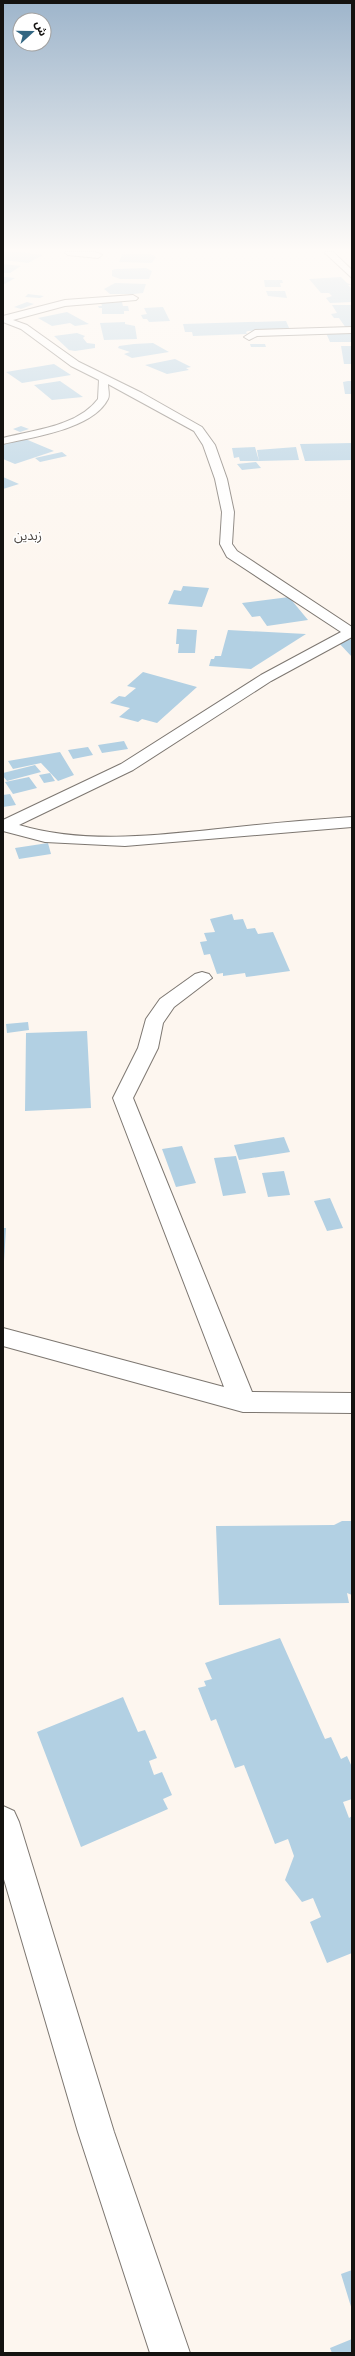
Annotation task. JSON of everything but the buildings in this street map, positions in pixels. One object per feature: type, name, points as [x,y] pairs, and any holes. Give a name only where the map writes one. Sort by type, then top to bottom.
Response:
[{"type":"street","points":[[4,826],[127,767],[266,678],[351,631],[232,554],[226,544],[228,512],[221,479],[209,445],[198,429],[138,395],[71,362]]},
{"type":"street","points":[[3,441],[60,426],[86,415],[102,402],[104,397],[101,384],[104,379]]},
{"type":"street","points":[[3,433],[16,438]]},
{"type":"street","points":[[4,826],[50,838],[97,842],[150,840],[308,824],[352,822]]},
{"type":"street","points":[[202,978],[167,1003],[153,1022],[148,1048],[123,1098],[243,1402]]},
{"type":"street","points":[[3,1337],[243,1402],[352,1402]]},
{"type":"street","points":[[3,1822],[96,2132],[170,2353]]},
{"type":"district","name":"زبدين","points":[[28,535]]}]
